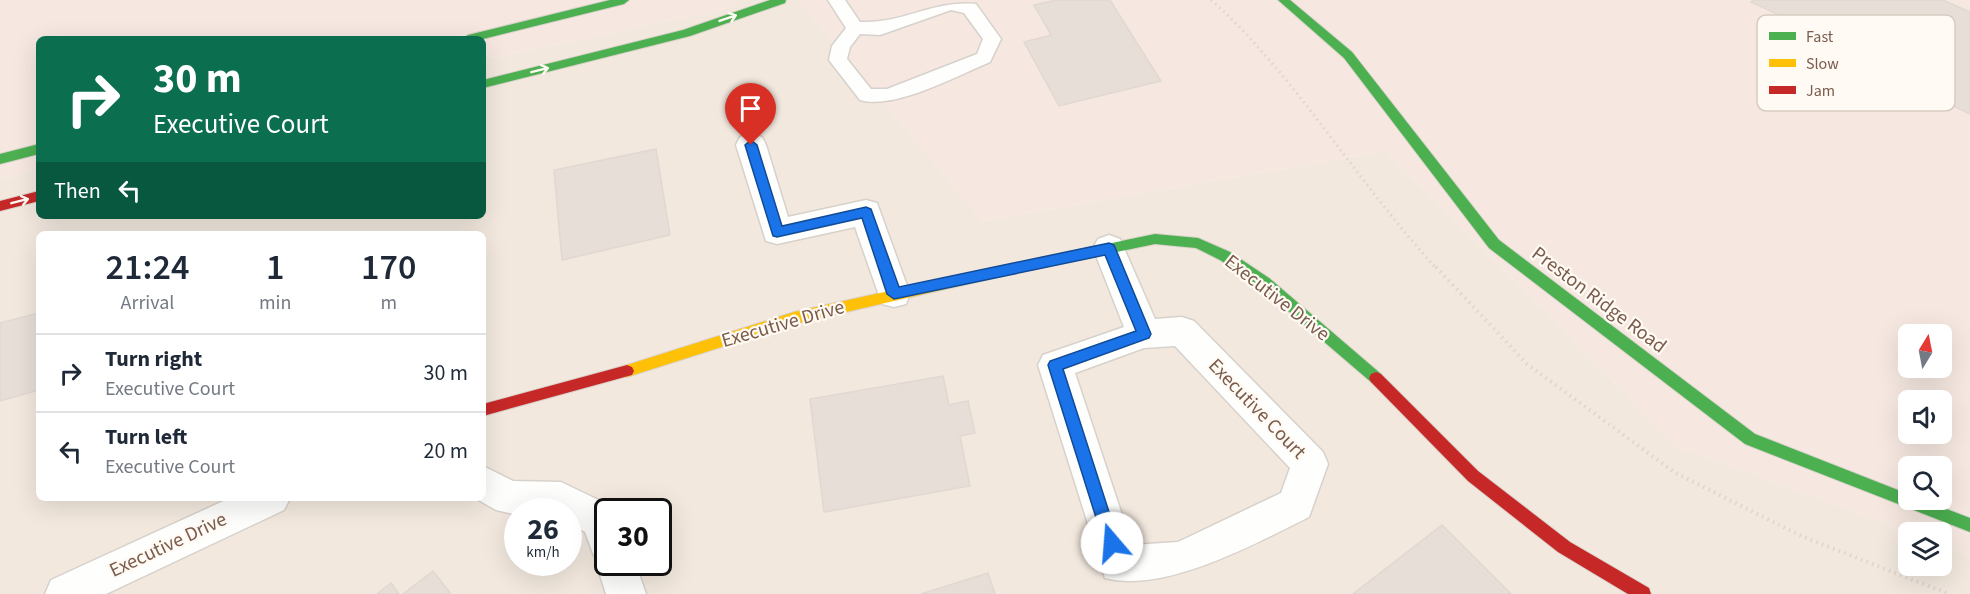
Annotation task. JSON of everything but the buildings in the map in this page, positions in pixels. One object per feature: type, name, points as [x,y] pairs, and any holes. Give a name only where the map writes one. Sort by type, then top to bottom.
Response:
[{"type":"street","points":[[480,36],[624,0]]},
{"type":"street","points":[[486,83],[686,33],[781,0]]},
{"type":"street","name":"Preston Ridge Road","points":[[1283,0],[1348,56],[1494,244],[1503,251],[1750,439],[1970,525]]},
{"type":"street","points":[[751,145],[777,232],[866,212],[894,294]]},
{"type":"street","points":[[0,159],[36,151]]},
{"type":"street","points":[[0,206],[36,197]]},
{"type":"street","name":"Executive Drive","points":[[486,409],[652,364],[794,318],[894,294],[1155,239],[1198,243],[1225,256],[1264,282],[1391,391],[1473,476],[1564,547],[1643,594]]},
{"type":"street","points":[[1109,248],[1144,334]]},
{"type":"street","name":"Executive Court","points":[[1182,331],[1310,464],[1296,505],[1181,560],[1119,565],[1055,365],[1144,334],[1182,331]]},
{"type":"street","points":[[486,485],[508,498],[561,499],[594,517]]},
{"type":"street","name":"Executive Drive","points":[[65,594],[150,552],[264,501]]},
{"type":"street","points":[[620,576],[626,594]]},
{"type":"lane","points":[[836,0],[855,28]]},
{"type":"lane","points":[[950,4],[970,8],[992,39],[984,58],[890,95],[866,95],[838,60],[841,45],[855,28],[880,29],[950,4]]},
{"type":"path","points":[[1211,0],[1233,18],[1313,112],[1399,228],[1527,364],[1674,472],[1801,536],[1949,594]]},
{"type":"shaded area","points":[[0,0],[741,0],[721,10],[486,59],[486,36],[36,36],[36,171],[0,180]]},
{"type":"shaded area","points":[[741,0],[798,0],[983,221],[1386,151],[1678,447],[1898,528],[1898,576],[1952,576],[1952,548],[1970,555],[1970,594],[0,594],[0,180],[36,171],[36,219],[486,219],[486,59],[721,10]]},
{"type":"shaded area","points":[[798,0],[1970,0],[1970,555],[1952,548],[1952,522],[1898,522],[1898,528],[1678,447],[1386,151],[983,221]]},
{"type":"traffic: fast","points":[[480,36],[624,0]]},
{"type":"traffic: fast","points":[[486,83],[686,33],[781,0]]},
{"type":"traffic: fast","points":[[1283,0],[1348,55],[1494,244],[1750,439],[1970,525]]},
{"type":"traffic: fast","points":[[0,159],[36,150]]},
{"type":"traffic: fast","points":[[1011,269],[1155,239],[1198,243],[1225,256],[1264,282],[1376,378]]},
{"type":"traffic: slow","points":[[627,371],[794,318],[1011,269]]},
{"type":"traffic: jam","points":[[0,206],[36,197]]},
{"type":"traffic: jam","points":[[486,409],[627,371]]},
{"type":"traffic: jam","points":[[1376,378],[1473,476],[1564,547],[1643,594]]},
{"type":"route","points":[[751,145],[777,232],[866,212],[894,294],[1109,248],[1144,334],[1055,365],[1112,543]]}]
